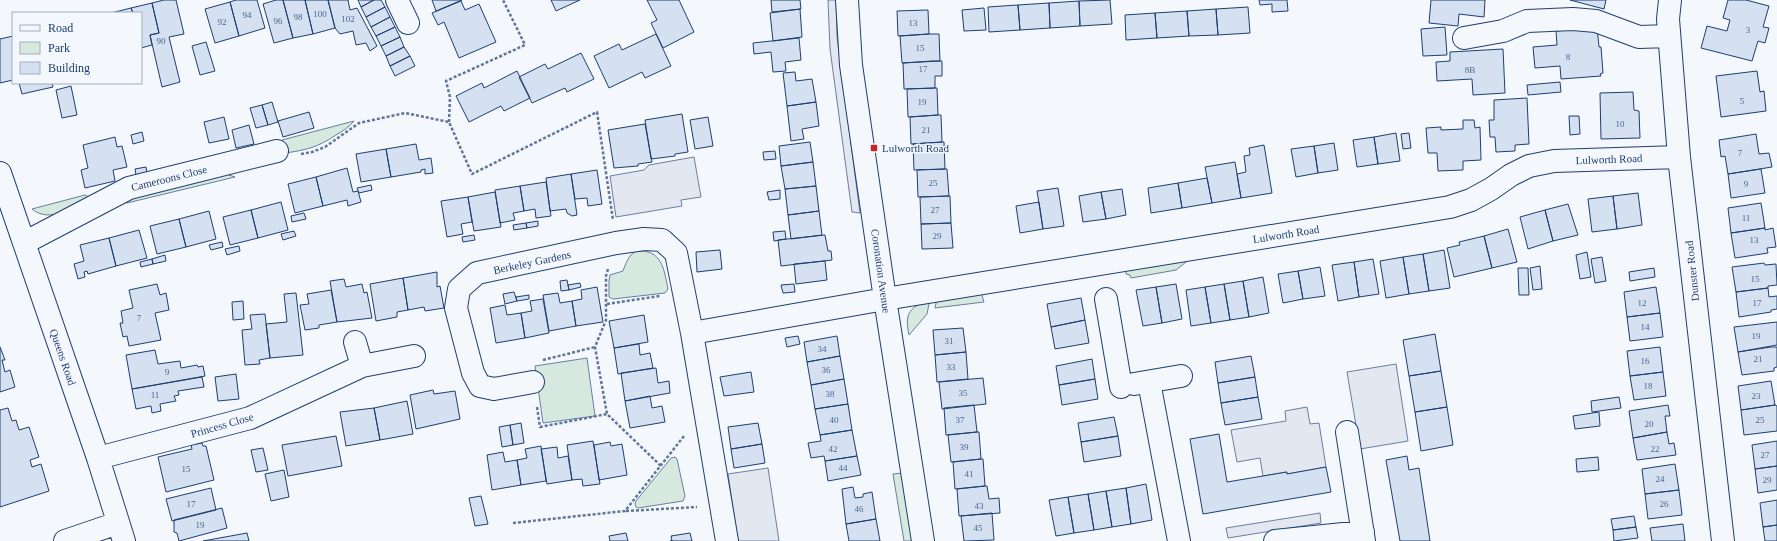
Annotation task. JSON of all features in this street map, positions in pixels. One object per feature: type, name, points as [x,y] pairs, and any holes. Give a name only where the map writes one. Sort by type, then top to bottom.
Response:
[{"type":"street","points":[[397,0],[408,23]]},
{"type":"street","name":"Coronation Avenue","points":[[847,0],[851,65],[884,299],[923,541]]},
{"type":"street","name":"Dunster Road","points":[[1670,0],[1668,19],[1679,157],[1723,541]]},
{"type":"street","points":[[1464,38],[1503,31],[1527,21],[1573,19],[1596,21],[1639,37],[1669,36]]},
{"type":"street","name":"Cameroons Close","points":[[24,243],[129,188],[277,151]]},
{"type":"street","name":"Lulworth Road","points":[[884,299],[1450,207],[1471,200],[1491,190],[1511,175],[1529,166],[1554,161],[1679,157]]},
{"type":"street","name":"Queens Road","points":[[0,173],[98,458],[121,532]]},
{"type":"street","name":"Berkeley Gardens","points":[[533,382],[494,389],[480,386],[473,374],[456,308],[459,289],[477,273],[616,243],[644,239],[662,240],[676,253],[692,333],[727,541]]},
{"type":"street","points":[[692,333],[884,299]]},
{"type":"street","points":[[1106,299],[1115,388],[1181,376]]},
{"type":"street","points":[[355,342],[362,366]]},
{"type":"street","name":"Princess Close","points":[[98,458],[250,418],[362,366],[414,356]]},
{"type":"street","points":[[1149,382],[1179,541]]},
{"type":"street","points":[[1275,541],[1364,536],[1347,432]]},
{"type":"street","points":[[65,541],[121,532]]},
{"type":"path","points":[[503,0],[525,45],[446,81],[450,97],[449,122],[472,174],[597,112],[616,243],[606,276],[606,320],[595,347],[607,414],[661,466]]},
{"type":"path","points":[[277,151],[286,157],[312,152],[325,147],[359,123],[405,113],[449,122]]},
{"type":"path","points":[[607,304],[684,292]]},
{"type":"path","points":[[625,511],[704,411]]},
{"type":"path","points":[[513,523],[625,511],[721,505]]},
{"type":"green space","points":[[354,121],[330,139],[318,145],[285,153],[282,140]]},
{"type":"green space","points":[[226,174],[235,177],[127,203],[120,200]]},
{"type":"green space","points":[[85,195],[91,198],[62,212],[46,215],[32,209]]},
{"type":"green space","points":[[636,251],[645,251],[656,257],[663,268],[668,289],[665,293],[613,299],[609,297],[610,275],[623,271],[629,257]]},
{"type":"green space","points":[[1191,258],[1176,270],[1131,278],[1130,275],[1126,274],[1126,270]]},
{"type":"green space","points":[[981,292],[984,302],[935,308],[937,298]]},
{"type":"green space","points":[[930,299],[927,314],[909,335],[907,321],[910,312],[913,308]]},
{"type":"green space","points":[[587,358],[595,416],[543,423],[535,366]]},
{"type":"green space","points":[[675,457],[677,459],[685,496],[683,501],[638,508],[636,507],[636,501],[671,458]]},
{"type":"green space","points":[[902,473],[913,541],[904,541],[893,474]]},
{"type":"shaded area","points":[[828,0],[836,0],[837,37],[860,213],[852,212],[830,49]]},
{"type":"shaded area","points":[[694,157],[701,197],[681,200],[682,206],[616,217],[610,176],[644,170],[649,165]]},
{"type":"shaded area","points":[[1396,364],[1408,441],[1360,449],[1347,372]]},
{"type":"shaded area","points":[[1307,407],[1310,424],[1319,423],[1326,467],[1287,474],[1286,472],[1263,476],[1260,458],[1237,462],[1231,430],[1286,421],[1285,411]]},
{"type":"shaded area","points":[[768,468],[779,541],[738,541],[728,474]]},
{"type":"shaded area","points":[[1320,513],[1321,523],[1228,538],[1226,528]]},
{"type":"building","points":[[164,0],[176,0],[184,34],[169,37],[180,82],[162,87],[150,35],[159,33],[152,3]]},
{"type":"building","points":[[236,0],[257,0],[265,28],[239,36],[230,2]]},
{"type":"building","points":[[276,0],[283,0],[293,38],[274,43],[263,4]]},
{"type":"building","points":[[283,0],[305,0],[313,34],[293,38]]},
{"type":"building","points":[[305,0],[328,0],[335,28],[313,34]]},
{"type":"building","points":[[328,0],[348,0],[350,10],[357,8],[377,46],[370,51],[366,43],[356,45],[353,31],[340,34],[335,28]]},
{"type":"building","points":[[358,0],[374,0],[361,7]]},
{"type":"building","points":[[374,0],[381,0],[385,7],[366,17],[361,7]]},
{"type":"building","points":[[432,0],[462,0],[436,11]]},
{"type":"building","points":[[551,0],[580,0],[556,11]]},
{"type":"building","points":[[647,0],[679,0],[694,32],[663,48],[651,23],[657,20]]},
{"type":"building","points":[[771,0],[800,0],[801,9],[772,12]]},
{"type":"building","points":[[1110,0],[1112,24],[1080,26],[1079,1]]},
{"type":"building","points":[[1259,0],[1287,0],[1288,11],[1272,12],[1272,4],[1260,5]]},
{"type":"building","points":[[1431,0],[1485,0],[1484,17],[1459,14],[1458,26],[1429,23]]},
{"type":"building","points":[[1570,0],[1606,0],[1604,9]]},
{"type":"building","points":[[1728,0],[1746,0],[1769,6],[1763,27],[1769,28],[1765,43],[1758,41],[1752,61],[1701,48],[1707,26],[1727,31],[1730,20],[1723,18]]},
{"type":"building","points":[[461,1],[465,10],[479,4],[496,42],[459,58],[444,22],[438,25],[432,13]]},
{"type":"building","points":[[1079,1],[1080,26],[1050,28],[1049,3]]},
{"type":"building","points":[[230,2],[239,36],[215,43],[205,9]]},
{"type":"building","points":[[152,3],[159,33],[150,35],[152,45],[142,48],[142,12],[133,12],[131,8]]},
{"type":"building","points":[[1049,3],[1050,28],[1020,30],[1018,5]]},
{"type":"building","points":[[1018,5],[1020,30],[989,32],[988,7]]},
{"type":"building","points":[[385,7],[390,17],[371,27],[366,17]]},
{"type":"building","points":[[1248,7],[1250,33],[1218,35],[1216,9]]},
{"type":"building","points":[[131,8],[133,12],[115,12]]},
{"type":"building","points":[[984,8],[986,30],[964,31],[962,10]]},
{"type":"building","points":[[800,9],[802,37],[773,41],[770,13]]},
{"type":"building","points":[[1216,9],[1218,35],[1189,36],[1187,11]]},
{"type":"building","points":[[928,10],[929,34],[898,36],[897,11]]},
{"type":"building","points":[[1187,11],[1189,36],[1157,38],[1155,13]]},
{"type":"building","points":[[1155,13],[1157,38],[1126,40],[1125,15]]},
{"type":"building","points":[[390,17],[395,27],[376,36],[371,27]]},
{"type":"building","points":[[395,27],[400,37],[381,46],[376,36]]},
{"type":"building","points":[[1445,27],[1447,55],[1423,56],[1421,29]]},
{"type":"building","points":[[1597,27],[1599,47],[1601,47],[1603,73],[1600,74],[1601,76],[1561,79],[1560,66],[1535,68],[1533,47],[1557,45],[1556,31]]},
{"type":"building","points":[[656,34],[671,66],[645,78],[642,72],[609,88],[594,56],[619,44],[622,50]]},
{"type":"building","points":[[939,34],[940,61],[902,63],[900,36]]},
{"type":"building","points":[[12,36],[12,80],[0,83],[0,39]]},
{"type":"building","points":[[400,37],[404,47],[386,56],[381,46]]},
{"type":"building","points":[[799,38],[801,60],[785,62],[786,71],[773,72],[771,52],[754,54],[753,43]]},
{"type":"building","points":[[206,42],[215,71],[200,75],[192,46]]},
{"type":"building","points":[[404,47],[410,56],[390,66],[386,56]]},
{"type":"building","points":[[1503,49],[1505,93],[1473,95],[1472,79],[1437,81],[1436,62],[1450,61],[1450,52]]},
{"type":"building","points":[[581,53],[594,79],[567,92],[565,88],[532,103],[519,77],[545,64],[548,69]]},
{"type":"building","points":[[410,56],[415,66],[395,76],[390,66]]},
{"type":"building","points":[[942,61],[942,76],[935,76],[935,88],[904,89],[903,63]]},
{"type":"building","points":[[517,71],[530,98],[504,111],[501,106],[469,122],[456,96],[482,83],[484,88]]},
{"type":"building","points":[[1757,71],[1760,92],[1764,91],[1766,111],[1721,117],[1716,76]]},
{"type":"building","points":[[795,72],[796,81],[812,79],[816,102],[787,106],[783,73]]},
{"type":"building","points":[[1560,82],[1561,92],[1528,95],[1527,85]]},
{"type":"building","points":[[19,84],[52,84],[53,87],[22,94]]},
{"type":"building","points":[[71,86],[77,115],[62,118],[56,90]]},
{"type":"building","points":[[937,88],[938,115],[908,117],[907,89]]},
{"type":"building","points":[[1633,92],[1634,110],[1639,111],[1640,138],[1601,139],[1600,93]]},
{"type":"building","points":[[1527,98],[1529,144],[1515,145],[1515,151],[1496,152],[1495,137],[1490,137],[1489,120],[1494,120],[1494,100]]},
{"type":"building","points":[[272,102],[278,122],[268,125],[262,105]]},
{"type":"building","points":[[816,102],[819,126],[802,129],[804,139],[791,141],[787,106]]},
{"type":"building","points":[[262,105],[268,125],[256,128],[250,108]]},
{"type":"building","points":[[309,112],[314,128],[283,137],[278,121]]},
{"type":"building","points":[[682,114],[688,152],[675,154],[675,156],[651,159],[645,120]]},
{"type":"building","points":[[941,115],[942,142],[911,144],[910,117]]},
{"type":"building","points":[[1569,116],[1579,116],[1580,134],[1570,135]]},
{"type":"building","points":[[224,117],[229,139],[209,143],[204,122]]},
{"type":"building","points":[[708,117],[713,146],[695,149],[690,120]]},
{"type":"building","points":[[1463,120],[1474,120],[1475,128],[1480,127],[1481,160],[1463,161],[1463,170],[1438,171],[1437,153],[1428,153],[1426,128],[1441,127],[1441,130],[1463,129]]},
{"type":"building","points":[[645,124],[652,162],[638,164],[638,166],[614,168],[608,130]]},
{"type":"building","points":[[249,125],[254,144],[236,148],[232,130]]},
{"type":"building","points":[[142,132],[144,141],[133,144],[131,135]]},
{"type":"building","points":[[1396,133],[1400,161],[1378,164],[1374,137]]},
{"type":"building","points":[[1409,133],[1411,148],[1403,149],[1401,134]]},
{"type":"building","points":[[1756,134],[1759,154],[1769,153],[1772,167],[1728,174],[1725,156],[1721,157],[1719,140]]},
{"type":"building","points":[[115,137],[117,147],[122,146],[127,167],[113,170],[115,181],[85,188],[81,170],[88,168],[83,145]]},
{"type":"building","points":[[1374,137],[1378,164],[1357,167],[1353,140]]},
{"type":"building","points":[[810,142],[813,162],[781,166],[779,146]]},
{"type":"building","points":[[944,142],[945,169],[914,170],[913,144]]},
{"type":"building","points":[[1334,143],[1338,170],[1318,173],[1314,146]]},
{"type":"building","points":[[416,144],[419,160],[431,158],[433,173],[425,174],[425,169],[421,170],[421,172],[391,177],[386,149]]},
{"type":"building","points":[[1264,145],[1272,193],[1241,198],[1237,174],[1246,172],[1244,156],[1250,155],[1249,148]]},
{"type":"building","points":[[1314,146],[1318,173],[1296,177],[1291,149]]},
{"type":"building","points":[[386,149],[391,177],[361,182],[356,154]]},
{"type":"building","points":[[775,151],[776,159],[764,160],[763,152]]},
{"type":"building","points":[[813,162],[816,186],[785,189],[781,166]]},
{"type":"building","points":[[1235,162],[1241,198],[1212,203],[1205,167]]},
{"type":"building","points":[[146,167],[147,173],[136,175],[135,169]]},
{"type":"building","points":[[347,168],[353,192],[358,191],[361,202],[348,206],[347,200],[323,206],[316,177]]},
{"type":"building","points":[[947,169],[949,196],[918,197],[917,170]]},
{"type":"building","points":[[1761,169],[1765,193],[1731,198],[1728,174]]},
{"type":"building","points":[[597,170],[602,204],[588,206],[587,198],[575,199],[571,174]]},
{"type":"building","points":[[571,174],[577,215],[572,216],[567,213],[566,209],[550,211],[546,178]]},
{"type":"building","points":[[316,177],[323,206],[295,213],[288,184]]},
{"type":"building","points":[[1207,178],[1212,203],[1182,208],[1178,183]]},
{"type":"building","points":[[546,182],[551,216],[536,218],[535,209],[524,211],[520,186]]},
{"type":"building","points":[[1178,183],[1182,208],[1151,213],[1148,188]]},
{"type":"building","points":[[371,185],[372,190],[359,193],[357,188]]},
{"type":"building","points":[[520,186],[524,211],[513,213],[515,220],[500,223],[495,190]]},
{"type":"building","points":[[816,186],[819,211],[788,215],[785,189]]},
{"type":"building","points":[[1058,188],[1064,226],[1043,229],[1037,191]]},
{"type":"building","points":[[1122,189],[1126,215],[1106,219],[1101,192]]},
{"type":"building","points":[[780,190],[780,199],[769,200],[767,192]]},
{"type":"building","points":[[495,192],[501,227],[474,231],[468,197]]},
{"type":"building","points":[[1101,192],[1106,219],[1083,222],[1079,196]]},
{"type":"building","points":[[1638,193],[1642,225],[1617,229],[1613,196]]},
{"type":"building","points":[[950,196],[951,223],[921,224],[920,197]]},
{"type":"building","points":[[1613,196],[1617,229],[1592,232],[1588,199]]},
{"type":"building","points":[[468,197],[472,222],[461,224],[463,234],[447,237],[441,201]]},
{"type":"building","points":[[281,202],[288,230],[258,238],[251,210]]},
{"type":"building","points":[[1039,202],[1043,229],[1020,233],[1016,206]]},
{"type":"building","points":[[1761,203],[1765,228],[1731,233],[1728,208]]},
{"type":"building","points":[[1568,204],[1578,235],[1553,241],[1545,210]]},
{"type":"building","points":[[251,210],[258,238],[230,245],[223,217]]},
{"type":"building","points":[[1545,210],[1553,241],[1528,249],[1520,217]]},
{"type":"building","points":[[209,211],[216,239],[186,247],[179,219]]},
{"type":"building","points":[[819,211],[822,235],[791,239],[788,215]]},
{"type":"building","points":[[304,213],[306,219],[292,222],[291,216]]},
{"type":"building","points":[[179,219],[186,247],[157,254],[150,226]]},
{"type":"building","points":[[538,221],[538,226],[527,228],[526,223]]},
{"type":"building","points":[[526,223],[527,228],[514,230],[513,225]]},
{"type":"building","points":[[951,223],[953,248],[922,249],[921,224]]},
{"type":"building","points":[[1765,228],[1765,230],[1773,228],[1776,247],[1767,248],[1768,253],[1735,258],[1731,233]]},
{"type":"building","points":[[1508,229],[1517,262],[1492,268],[1484,236]]},
{"type":"building","points":[[139,230],[147,258],[116,266],[109,238]]},
{"type":"building","points":[[294,231],[296,236],[283,240],[281,234]]},
{"type":"building","points":[[785,231],[786,239],[774,241],[773,232]]},
{"type":"building","points":[[474,235],[475,240],[463,242],[462,237]]},
{"type":"building","points":[[825,235],[828,251],[831,251],[832,260],[781,266],[778,240]]},
{"type":"building","points":[[1484,236],[1492,268],[1454,277],[1447,248],[1460,245],[1459,242]]},
{"type":"building","points":[[109,238],[116,266],[88,274],[87,271],[84,272],[85,277],[78,279],[74,264],[84,261],[80,245]]},
{"type":"building","points":[[222,242],[223,247],[211,250],[209,245]]},
{"type":"building","points":[[239,246],[240,251],[227,255],[225,249]]},
{"type":"building","points":[[720,250],[722,269],[697,272],[696,252]]},
{"type":"building","points":[[1444,250],[1450,288],[1429,291],[1423,254]]},
{"type":"building","points":[[1587,252],[1591,277],[1580,279],[1576,255]]},
{"type":"building","points":[[1423,254],[1429,291],[1409,294],[1403,257]]},
{"type":"building","points":[[165,255],[166,261],[153,264],[152,259]]},
{"type":"building","points":[[1403,257],[1409,294],[1386,298],[1380,261]]},
{"type":"building","points":[[1602,257],[1606,281],[1595,283],[1591,259]]},
{"type":"building","points":[[152,259],[153,264],[141,267],[140,262]]},
{"type":"building","points":[[1373,259],[1379,294],[1359,297],[1354,262]]},
{"type":"building","points":[[825,261],[827,280],[796,284],[794,264]]},
{"type":"building","points":[[1354,262],[1359,297],[1338,301],[1332,265]]},
{"type":"building","points":[[1764,263],[1765,265],[1776,264],[1777,285],[1768,286],[1768,288],[1736,292],[1732,267]]},
{"type":"building","points":[[1540,266],[1542,289],[1533,290],[1530,268]]},
{"type":"building","points":[[1320,267],[1325,296],[1303,299],[1298,271]]},
{"type":"building","points":[[1518,268],[1528,268],[1529,295],[1519,295]]},
{"type":"building","points":[[1654,268],[1655,277],[1630,281],[1629,272]]},
{"type":"building","points":[[1298,271],[1303,299],[1283,303],[1278,274]]},
{"type":"building","points":[[437,272],[437,287],[440,286],[444,308],[425,311],[424,307],[408,310],[403,278]]},
{"type":"building","points":[[1263,277],[1269,313],[1249,317],[1243,281]]},
{"type":"building","points":[[403,278],[408,310],[397,312],[397,317],[376,321],[370,284]]},
{"type":"building","points":[[344,279],[346,287],[362,284],[364,293],[367,292],[372,318],[337,322],[330,281]]},
{"type":"building","points":[[567,280],[569,290],[561,291],[560,281]]},
{"type":"building","points":[[1243,281],[1249,317],[1230,320],[1224,284]]},
{"type":"building","points":[[580,283],[581,287],[569,290],[568,285]]},
{"type":"building","points":[[157,284],[160,295],[166,293],[169,310],[155,313],[161,340],[129,346],[127,336],[123,337],[120,323],[123,323],[121,311],[133,308],[129,290]]},
{"type":"building","points":[[794,284],[795,292],[783,293],[781,285]]},
{"type":"building","points":[[1176,284],[1182,319],[1162,323],[1156,287]]},
{"type":"building","points":[[1224,284],[1230,320],[1211,323],[1205,287]]},
{"type":"building","points":[[597,287],[603,322],[576,326],[572,301],[582,299],[581,290]]},
{"type":"building","points":[[1156,287],[1162,323],[1143,326],[1136,290]]},
{"type":"building","points":[[1205,287],[1211,323],[1191,326],[1186,290]]},
{"type":"building","points":[[1656,287],[1660,313],[1627,317],[1624,292]]},
{"type":"building","points":[[1768,288],[1769,297],[1777,296],[1777,309],[1771,310],[1771,312],[1739,317],[1736,292]]},
{"type":"building","points":[[331,290],[337,322],[319,325],[319,328],[305,330],[300,305],[309,304],[307,294]]},
{"type":"building","points":[[514,292],[517,301],[505,304],[503,294]]},
{"type":"building","points":[[296,293],[303,355],[270,358],[266,324],[287,322],[284,294]]},
{"type":"building","points":[[558,293],[560,303],[572,301],[576,326],[549,331],[543,295]]},
{"type":"building","points":[[529,295],[529,299],[517,301],[516,297]]},
{"type":"building","points":[[1081,298],[1085,320],[1051,327],[1047,304]]},
{"type":"building","points":[[543,299],[549,333],[525,338],[521,313],[532,311],[530,301]]},
{"type":"building","points":[[243,301],[244,319],[233,320],[232,302]]},
{"type":"building","points":[[505,305],[507,315],[521,313],[525,338],[496,343],[490,308]]},
{"type":"building","points":[[1660,313],[1663,337],[1630,341],[1627,317]]},
{"type":"building","points":[[265,314],[270,358],[259,360],[260,364],[245,365],[242,330],[252,329],[250,315]]},
{"type":"building","points":[[644,315],[648,342],[614,348],[609,321]]},
{"type":"building","points":[[1085,320],[1089,343],[1055,349],[1051,327]]},
{"type":"building","points":[[1777,322],[1777,345],[1738,352],[1734,327]]},
{"type":"building","points":[[963,328],[966,352],[935,355],[933,330]]},
{"type":"building","points":[[1435,334],[1441,371],[1409,376],[1403,340]]},
{"type":"building","points":[[798,336],[800,344],[787,347],[785,338]]},
{"type":"building","points":[[837,336],[840,356],[807,362],[804,342]]},
{"type":"building","points":[[639,344],[640,355],[650,353],[653,368],[618,374],[614,348]]},
{"type":"building","points":[[0,347],[5,360],[2,360],[5,372],[10,370],[15,387],[0,392]]},
{"type":"building","points":[[1660,347],[1663,372],[1630,376],[1627,351]]},
{"type":"building","points":[[1777,347],[1777,367],[1774,368],[1774,371],[1742,375],[1738,352]]},
{"type":"building","points":[[155,350],[158,364],[180,361],[181,368],[197,365],[198,367],[203,366],[205,376],[132,389],[126,355]]},
{"type":"building","points":[[966,352],[968,379],[937,382],[935,355]]},
{"type":"building","points":[[840,356],[844,379],[811,385],[807,362]]},
{"type":"building","points":[[1251,356],[1255,377],[1218,383],[1215,362]]},
{"type":"building","points":[[1092,359],[1095,379],[1059,385],[1056,366]]},
{"type":"building","points":[[656,368],[658,383],[669,381],[670,393],[625,401],[621,373]]},
{"type":"building","points":[[1441,371],[1447,407],[1415,412],[1409,376]]},
{"type":"building","points":[[751,372],[754,392],[724,396],[720,377]]},
{"type":"building","points":[[1663,372],[1666,396],[1634,400],[1630,376]]},
{"type":"building","points":[[236,374],[239,399],[218,401],[215,377]]},
{"type":"building","points":[[202,377],[204,387],[178,391],[179,395],[174,396],[176,401],[160,404],[161,411],[152,413],[151,406],[136,409],[132,389]]},
{"type":"building","points":[[1255,377],[1258,397],[1221,403],[1218,383]]},
{"type":"building","points":[[983,378],[986,404],[942,409],[939,382]]},
{"type":"building","points":[[844,379],[848,404],[815,409],[811,385]]},
{"type":"building","points":[[1095,379],[1098,399],[1062,405],[1059,385]]},
{"type":"building","points":[[1771,381],[1775,405],[1741,410],[1738,386]]},
{"type":"building","points":[[433,390],[434,394],[455,391],[460,419],[416,429],[410,395]]},
{"type":"building","points":[[650,396],[652,408],[662,406],[665,422],[630,428],[625,401]]},
{"type":"building","points":[[1258,397],[1262,419],[1225,425],[1221,403]]},
{"type":"building","points":[[1619,397],[1621,408],[1592,412],[1591,401]]},
{"type":"building","points":[[407,401],[413,434],[380,440],[374,408]]},
{"type":"building","points":[[848,404],[852,430],[820,435],[815,409]]},
{"type":"building","points":[[974,405],[977,432],[946,435],[944,408]]},
{"type":"building","points":[[1668,405],[1670,416],[1665,416],[1667,432],[1633,438],[1629,411]]},
{"type":"building","points":[[1775,405],[1777,406],[1777,431],[1744,435],[1741,410]]},
{"type":"building","points":[[1447,407],[1453,445],[1421,451],[1415,412]]},
{"type":"building","points":[[8,408],[12,421],[16,420],[19,430],[29,427],[39,457],[30,460],[32,467],[41,464],[49,491],[0,507],[0,410]]},
{"type":"building","points":[[374,408],[380,440],[346,446],[340,412]]},
{"type":"building","points":[[1599,412],[1600,426],[1575,429],[1573,416]]},
{"type":"building","points":[[1114,417],[1118,436],[1081,442],[1078,423]]},
{"type":"building","points":[[521,423],[524,443],[513,445],[510,425]]},
{"type":"building","points":[[758,423],[762,444],[731,449],[728,427]]},
{"type":"building","points":[[510,425],[513,445],[502,447],[499,427]]},
{"type":"building","points":[[852,430],[857,456],[825,461],[824,456],[811,458],[808,443],[821,441],[820,435]]},
{"type":"building","points":[[979,432],[981,459],[951,462],[948,435]]},
{"type":"building","points":[[1667,432],[1669,444],[1674,443],[1676,455],[1637,460],[1633,438]]},
{"type":"building","points":[[1219,434],[1227,482],[1326,467],[1331,492],[1203,514],[1190,439]]},
{"type":"building","points":[[336,436],[342,466],[288,476],[282,445]]},
{"type":"building","points":[[1118,436],[1121,456],[1084,462],[1081,442]]},
{"type":"building","points":[[593,441],[600,484],[583,486],[582,479],[572,480],[567,445]]},
{"type":"building","points":[[1777,441],[1777,466],[1755,469],[1752,445]]},
{"type":"building","points":[[610,442],[611,446],[622,444],[627,475],[599,480],[594,445]]},
{"type":"building","points":[[202,443],[203,446],[206,446],[214,480],[166,492],[158,457],[192,449],[191,445]]},
{"type":"building","points":[[762,444],[765,463],[734,468],[731,449]]},
{"type":"building","points":[[541,446],[546,481],[521,485],[517,460],[527,458],[525,449]]},
{"type":"building","points":[[557,447],[558,458],[568,456],[572,480],[547,484],[541,449]]},
{"type":"building","points":[[263,448],[268,470],[256,472],[251,450]]},
{"type":"building","points":[[503,452],[505,462],[517,460],[521,485],[492,490],[487,455]]},
{"type":"building","points":[[857,456],[861,475],[828,481],[825,461]]},
{"type":"building","points":[[1407,456],[1409,470],[1419,468],[1430,541],[1400,541],[1386,460]]},
{"type":"building","points":[[1598,457],[1599,470],[1577,472],[1576,459]]},
{"type":"building","points":[[983,459],[985,486],[955,489],[953,462]]},
{"type":"building","points":[[1675,464],[1679,490],[1645,494],[1642,469]]},
{"type":"building","points":[[1777,466],[1777,490],[1758,493],[1755,469]]},
{"type":"building","points":[[284,470],[289,497],[271,501],[265,474]]},
{"type":"building","points":[[1146,484],[1152,520],[1131,524],[1126,488]]},
{"type":"building","points":[[987,486],[989,499],[999,498],[1000,513],[959,516],[957,489]]},
{"type":"building","points":[[853,487],[855,498],[863,497],[863,494],[872,492],[876,519],[846,524],[842,489]]},
{"type":"building","points":[[211,488],[216,510],[172,521],[166,499]]},
{"type":"building","points":[[1126,488],[1131,524],[1112,527],[1106,491]]},
{"type":"building","points":[[1679,490],[1682,515],[1648,519],[1645,494]]},
{"type":"building","points":[[1106,491],[1112,527],[1094,530],[1088,494]]},
{"type":"building","points":[[1088,494],[1094,530],[1074,533],[1068,497]]},
{"type":"building","points":[[481,496],[488,524],[475,526],[469,498]]},
{"type":"building","points":[[1068,497],[1074,533],[1056,536],[1049,500]]},
{"type":"building","points":[[1777,500],[1777,525],[1763,527],[1760,503]]},
{"type":"building","points":[[222,508],[227,528],[179,541],[177,533],[174,532],[174,520]]},
{"type":"building","points":[[992,513],[994,540],[964,541],[961,516]]},
{"type":"building","points":[[1634,516],[1636,527],[1613,530],[1611,519]]},
{"type":"building","points":[[876,519],[880,541],[849,541],[846,524]]},
{"type":"building","points":[[1683,524],[1685,541],[1652,541],[1650,528]]},
{"type":"building","points":[[1777,525],[1777,541],[1765,541],[1763,527]]},
{"type":"building","points":[[1636,527],[1638,538],[1614,541],[1613,530]]},
{"type":"building","points":[[247,533],[249,541],[203,541]]},
{"type":"building","points":[[626,533],[628,541],[610,541],[609,536]]},
{"type":"building","points":[[690,533],[692,541],[672,541],[671,536]]},
{"type":"place","name":"Lulworth Road","points":[[874,148]]}]
